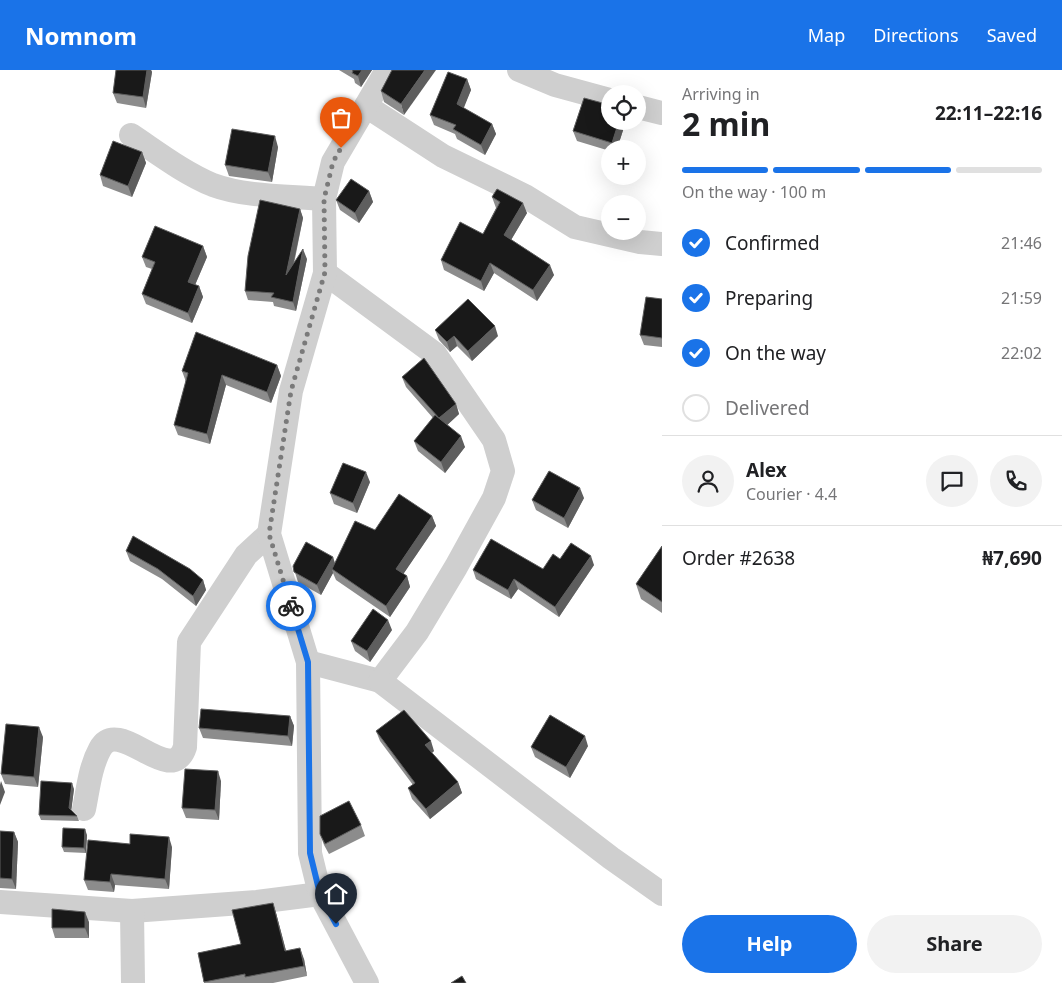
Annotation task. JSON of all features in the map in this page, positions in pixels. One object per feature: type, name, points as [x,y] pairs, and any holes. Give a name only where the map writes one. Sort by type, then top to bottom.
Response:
[{"type":"street","points":[[367,983],[320,894],[310,853],[308,662],[269,534],[291,391],[325,272],[324,199],[333,162],[387,70]]},
{"type":"street","points":[[519,70],[555,85],[601,98]]},
{"type":"street","points":[[366,106],[443,156],[525,196],[575,227],[640,242],[662,244]]},
{"type":"street","points":[[646,109],[662,113]]},
{"type":"street","points":[[131,135],[194,176],[216,186],[239,191],[324,199]]},
{"type":"street","points":[[325,272],[435,354],[494,440],[503,471],[494,498],[456,567],[417,632],[380,681]]},
{"type":"street","points":[[84,809],[100,748],[107,741],[118,739],[166,760],[176,761],[182,757],[185,747],[189,642],[246,555],[269,534]]},
{"type":"street","points":[[308,662],[380,681],[611,858],[662,894]]},
{"type":"street","points":[[0,902],[132,911],[257,902],[320,894]]},
{"type":"street","points":[[132,911],[133,983]]},
{"type":"building","points":[[116,70],[147,70],[143,97],[113,93]]},
{"type":"building","points":[[352,70],[362,70],[358,76],[352,73]]},
{"type":"building","points":[[392,70],[425,70],[401,104],[381,91]]},
{"type":"building","points":[[448,72],[467,79],[457,104],[492,124],[481,145],[453,129],[456,125],[430,115]]},
{"type":"building","points":[[584,98],[601,103],[601,130],[616,130],[613,140],[602,140],[573,131]]},
{"type":"building","points":[[232,129],[275,136],[268,172],[225,165]]},
{"type":"building","points":[[113,141],[142,152],[128,186],[100,175]]},
{"type":"building","points":[[351,179],[369,191],[355,213],[336,200]]},
{"type":"building","points":[[497,189],[523,203],[504,235],[550,265],[533,290],[490,263],[481,281],[441,260],[460,222],[483,234],[500,202],[492,197]]},
{"type":"building","points":[[260,200],[300,209],[286,275],[303,249],[293,302],[271,297],[274,293],[245,291],[248,256]]},
{"type":"building","points":[[155,226],[203,246],[188,282],[199,286],[188,313],[142,294],[155,262],[142,257]]},
{"type":"building","points":[[646,297],[662,299],[662,338],[640,335]]},
{"type":"building","points":[[468,299],[495,326],[468,351],[454,336],[447,342],[435,330]]},
{"type":"building","points":[[196,332],[277,365],[267,392],[222,375],[207,434],[174,425],[188,373],[182,371]]},
{"type":"building","points":[[424,358],[456,404],[439,418],[402,377]]},
{"type":"building","points":[[435,415],[461,436],[441,462],[414,441]]},
{"type":"building","points":[[343,463],[366,472],[353,503],[330,493]]},
{"type":"building","points":[[549,471],[580,488],[564,518],[532,500]]},
{"type":"building","points":[[399,494],[432,516],[396,569],[407,576],[386,606],[332,569],[355,521],[375,530]]},
{"type":"building","points":[[133,536],[190,569],[203,580],[193,596],[158,569],[126,551]]},
{"type":"building","points":[[491,539],[543,569],[553,554],[560,559],[571,543],[591,556],[555,607],[514,579],[508,590],[473,570]]},
{"type":"building","points":[[306,542],[333,557],[317,585],[294,572],[293,566]]},
{"type":"building","points":[[662,546],[662,602],[636,584]]},
{"type":"building","points":[[373,609],[388,620],[367,651],[351,641]]},
{"type":"building","points":[[201,709],[290,716],[288,736],[199,728]]},
{"type":"building","points":[[404,710],[431,741],[425,745],[458,782],[426,809],[408,788],[415,783],[376,731]]},
{"type":"building","points":[[550,715],[585,736],[566,767],[531,747]]},
{"type":"building","points":[[6,724],[39,727],[34,777],[1,774]]},
{"type":"building","points":[[185,769],[218,771],[215,810],[182,808]]},
{"type":"building","points":[[41,781],[72,783],[69,808],[77,816],[39,815]]},
{"type":"building","points":[[349,801],[361,825],[325,844],[320,834],[320,816]]},
{"type":"building","points":[[63,828],[85,829],[84,848],[62,847]]},
{"type":"building","points":[[0,831],[14,832],[12,879],[0,878]]},
{"type":"building","points":[[130,834],[169,837],[165,879],[111,874],[110,882],[84,880],[88,840],[130,844]]},
{"type":"building","points":[[273,903],[285,951],[300,948],[304,966],[245,977],[245,974],[204,982],[198,953],[241,944],[232,910]]},
{"type":"building","points":[[52,909],[85,912],[85,928],[52,928]]},
{"type":"building","points":[[462,976],[466,983],[451,983]]},
{"type":"way so far","points":[[291,606],[269,534],[291,391],[325,272],[324,199],[333,162],[341,148]]},
{"type":"route","points":[[291,606],[308,662],[310,853],[320,894],[336,924]]}]
